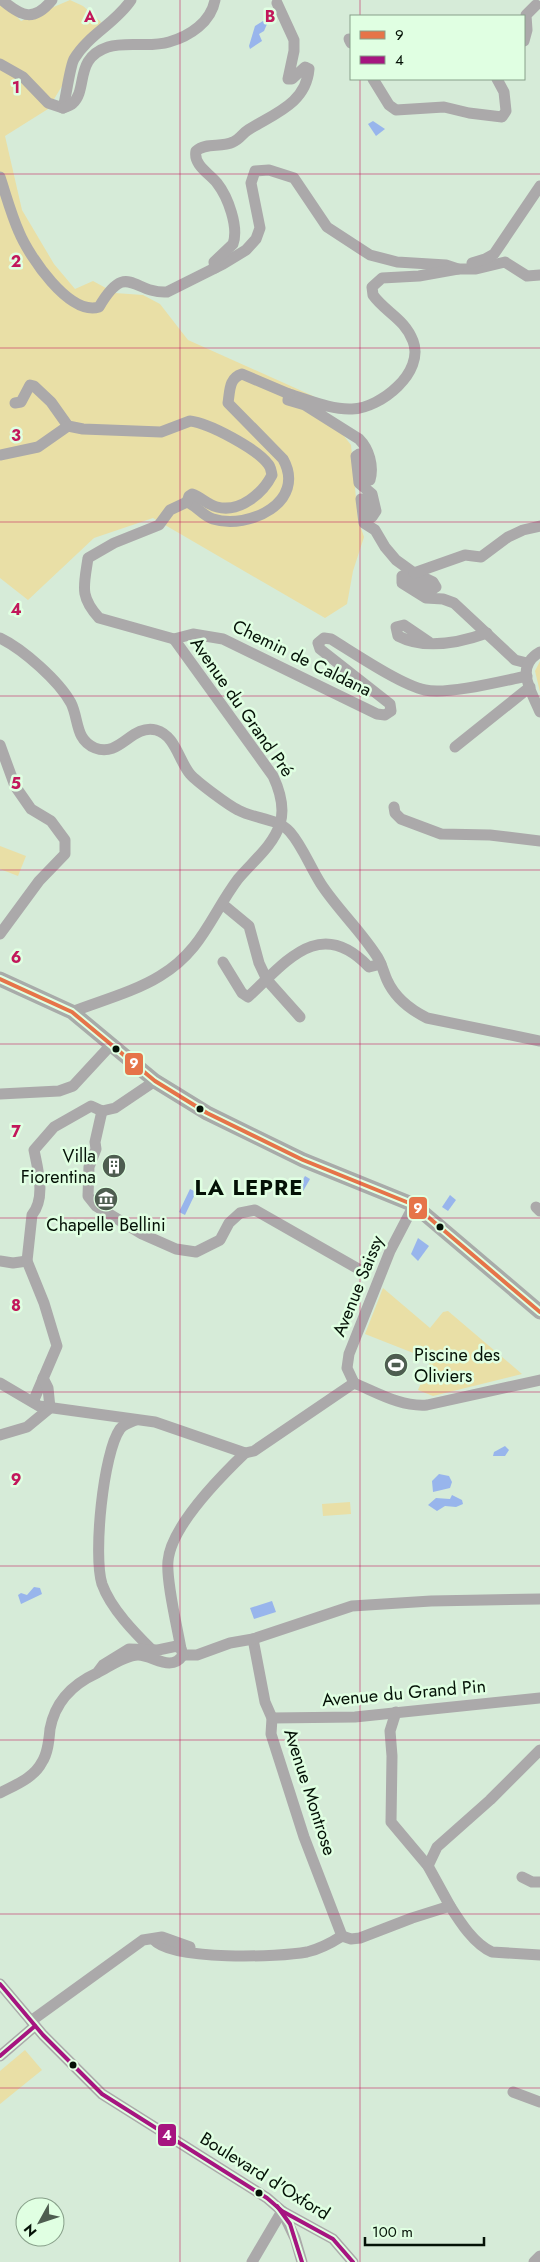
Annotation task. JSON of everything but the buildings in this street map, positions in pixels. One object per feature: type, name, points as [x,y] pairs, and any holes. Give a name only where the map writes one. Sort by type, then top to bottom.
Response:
[{"type":"main road","points":[[0,979],[72,1012],[110,1046],[155,1081],[207,1113],[256,1135],[283,1151],[414,1205],[540,1312]]},
{"type":"street","points":[[2,0],[21,14],[35,15],[44,10],[52,0]]},
{"type":"street","points":[[62,108],[73,61],[83,46],[124,10],[131,0]]},
{"type":"street","points":[[0,64],[23,78],[48,103],[62,108],[73,104],[78,96],[82,74],[91,57],[108,47],[169,42],[198,27],[210,16],[215,0]]},
{"type":"street","points":[[215,268],[214,262],[233,244],[235,228],[222,191],[197,161],[196,151],[203,146],[234,142],[247,131],[284,110],[298,94],[309,74],[309,69],[305,67],[292,79],[288,79],[294,51],[294,40],[277,3]]},
{"type":"street","points":[[525,39],[527,35],[526,15],[536,5]]},
{"type":"street","points":[[374,80],[389,105],[396,110],[444,107],[498,118],[505,116],[506,111],[504,92],[497,80]]},
{"type":"street","points":[[0,177],[19,233],[31,254],[48,277],[66,296],[87,308],[99,307],[107,293],[124,281],[131,281],[158,293],[168,292],[246,250],[256,239],[260,228],[251,179],[255,171],[262,169],[294,178],[327,227],[365,252],[397,262],[446,265],[461,268],[494,254],[540,186]]},
{"type":"street","points":[[15,403],[21,402],[30,385],[34,386],[51,402],[68,426],[83,429],[161,432],[190,421],[195,421],[225,435],[259,456],[270,465],[272,475],[267,486],[256,496],[244,503],[227,508],[216,507],[192,494],[187,502],[212,519],[229,520],[261,513],[281,502],[287,494],[290,470],[284,459],[228,403],[231,381],[236,376],[242,374],[289,394],[326,405],[350,409],[366,406],[391,391],[412,368],[416,357],[410,334],[400,319],[373,295],[372,287],[382,278],[419,276],[505,262],[528,276],[540,275]]},
{"type":"street","points":[[289,394],[288,400],[306,405],[359,439],[366,446],[372,474],[370,480],[365,480],[362,460],[359,454],[356,456],[355,463],[359,483],[372,494],[376,512],[372,517],[367,500],[361,499],[363,521],[375,530],[390,554],[414,573],[433,582],[435,588],[432,591],[428,590],[402,576],[401,580],[404,584],[426,598],[443,599],[454,603],[515,660],[527,663]]},
{"type":"street","points":[[0,455],[38,447],[68,426]]},
{"type":"street","name":"Chemin de Caldana","points":[[187,502],[170,510],[159,525],[114,543],[88,558],[84,583],[85,601],[99,618],[174,639],[193,634],[223,638],[377,714],[385,715],[391,710],[390,704],[320,649],[318,643],[324,638],[331,639],[406,682],[426,691],[528,682]]},
{"type":"street","points":[[414,573],[465,555],[481,557],[508,537],[523,530],[540,526]]},
{"type":"street","points":[[429,642],[455,642],[487,633]]},
{"type":"street","points":[[0,638],[61,687],[72,705],[82,740],[95,748],[112,749],[123,743],[132,734],[147,730],[157,730],[171,741],[191,775],[238,810],[280,824],[289,831],[320,883],[381,964],[387,981],[401,1002],[426,1018],[540,1041]]},
{"type":"street","name":"Avenue du Grand Pré","points":[[174,639],[273,776],[281,794],[280,824]]},
{"type":"street","points":[[527,663],[540,652]]},
{"type":"street","points":[[527,663],[528,682],[540,712]]},
{"type":"street","points":[[455,747],[528,682]]},
{"type":"street","points":[[0,745],[15,786],[31,809],[51,821],[65,840],[65,854],[39,881],[0,934]]},
{"type":"street","points":[[394,807],[395,813],[402,819],[442,834],[490,835],[540,841]]},
{"type":"street","points":[[72,1012],[159,977],[182,960],[203,937],[238,880],[263,852],[280,824]]},
{"type":"street","points":[[226,906],[249,926],[259,964],[267,980],[300,1017]]},
{"type":"street","points":[[223,962],[242,993],[248,997],[295,955],[320,942],[333,943],[362,959],[369,966],[381,964]]},
{"type":"street","points":[[0,1094],[59,1091],[73,1086],[110,1046]]},
{"type":"street","points":[[41,1405],[43,1378],[57,1346],[44,1303],[27,1261],[32,1215],[36,1211],[40,1186],[34,1150],[54,1127],[91,1106],[102,1111],[116,1108],[155,1081]]},
{"type":"street","points":[[102,1111],[95,1142],[96,1148],[89,1167],[88,1196],[96,1206],[142,1234],[176,1249],[196,1252],[220,1240],[229,1223],[240,1213],[255,1210],[370,1275]]},
{"type":"street","name":"Avenue Saissy","points":[[354,1383],[348,1374],[347,1361],[370,1275],[414,1205]]},
{"type":"street","points":[[0,1261],[13,1263],[27,1261]]},
{"type":"street","points":[[0,1435],[27,1427],[41,1405],[48,1388],[43,1378]]},
{"type":"street","points":[[0,1383],[41,1405],[138,1419],[172,1427],[245,1453],[254,1451],[354,1383],[404,1404],[414,1406],[434,1404],[540,1380]]},
{"type":"street","points":[[106,1415],[113,1422],[116,1437]]},
{"type":"street","points":[[138,1419],[125,1424],[116,1437],[101,1506],[100,1569],[105,1592],[138,1635],[163,1662]]},
{"type":"street","points":[[0,1793],[38,1769],[45,1756],[53,1717],[60,1701],[74,1688],[97,1673],[135,1655],[163,1662],[176,1662],[182,1652],[168,1572],[168,1556],[195,1505],[245,1453]]},
{"type":"street","points":[[97,1673],[109,1661],[133,1648],[151,1650],[173,1646],[182,1652],[197,1655],[230,1643],[253,1639],[311,1621],[352,1606],[540,1599]]},
{"type":"street","points":[[133,1648],[138,1635]]},
{"type":"street","name":"Avenue Montrose","points":[[253,1639],[265,1702],[272,1718],[270,1734],[298,1812],[304,1837],[342,1936]]},
{"type":"street","name":"Avenue du Grand Pin","points":[[272,1718],[326,1719],[540,1698]]},
{"type":"street","points":[[396,1712],[390,1731],[392,1756],[391,1822],[428,1866],[463,1925],[486,1949],[492,1952],[540,1955]]},
{"type":"street","points":[[428,1866],[437,1847],[490,1800],[540,1750]]},
{"type":"street","points":[[522,1877],[540,1882]]},
{"type":"street","points":[[0,2056],[33,2024],[140,1941],[146,1939],[162,1938],[213,1954],[286,1955],[324,1947],[342,1936],[350,1939],[360,1938],[450,1906]]},
{"type":"street","name":"Boulevard d'Oxford","points":[[0,1984],[33,2024],[102,2094],[259,2192],[282,2211],[333,2239],[353,2262]]},
{"type":"street","points":[[514,2092],[540,2102]]},
{"type":"street","points":[[282,2211],[295,2238],[302,2262]]},
{"type":"street","points":[[252,2262],[282,2211]]},
{"type":"street","points":[[295,2238],[300,2230],[310,2226]]},
{"type":"street","points":[[534,2262],[540,2256]]},
{"type":"shaded area","points":[[0,0],[21,21],[70,0],[83,6],[101,22],[48,109],[5,136],[22,210],[54,264],[75,289],[93,281],[115,293],[143,295],[160,304],[188,340],[313,396],[351,445],[358,519],[364,537],[353,571],[347,604],[325,618],[153,518],[94,538],[28,600],[0,578]]},
{"type":"shaded area","points":[[540,661],[540,692],[535,671]]},
{"type":"shaded area","points":[[0,846],[26,856],[18,876],[0,869]]},
{"type":"shaded area","points":[[383,1288],[430,1328],[443,1312],[448,1311],[522,1374],[433,1396],[418,1390],[431,1360],[365,1334]]},
{"type":"shaded area","points":[[350,1502],[351,1514],[323,1516],[322,1504]]},
{"type":"shaded area","points":[[25,2050],[42,2070],[0,2104],[0,2071]]},
{"type":"water","points":[[263,21],[267,24],[264,31],[259,34],[262,41],[250,49],[249,46],[255,26]]},
{"type":"water","points":[[373,121],[385,129],[376,136],[368,124]]},
{"type":"water","points":[[305,1176],[310,1179],[302,1193],[297,1190]]},
{"type":"water","points":[[190,1189],[196,1192],[185,1215],[179,1212]]},
{"type":"water","points":[[450,1195],[456,1200],[448,1211],[442,1207]]},
{"type":"water","points":[[418,1238],[429,1246],[418,1261],[411,1254]]},
{"type":"water","points":[[505,1446],[509,1450],[505,1456],[493,1456],[494,1452]]},
{"type":"water","points":[[439,1474],[449,1476],[452,1482],[450,1488],[433,1492],[432,1481]]},
{"type":"water","points":[[452,1495],[462,1500],[463,1504],[456,1507],[445,1506],[437,1511],[428,1505],[436,1498],[450,1499]]},
{"type":"water","points":[[34,1587],[40,1588],[42,1594],[21,1604],[18,1595],[21,1593],[27,1595]]},
{"type":"water","points":[[272,1601],[276,1612],[254,1619],[250,1608]]},
{"type":"transit line","name":"9","points":[[0,979],[72,1012],[155,1081],[207,1113],[303,1160],[414,1205],[540,1312]]},
{"type":"transit line","name":"4","points":[[0,1984],[43,2035],[102,2094],[267,2198],[282,2211],[333,2239],[353,2262]]},
{"type":"transit line","name":"4","points":[[0,2056],[35,2026]]},
{"type":"transit line","name":"4","points":[[277,2206],[290,2224],[302,2262]]},
{"type":"place","name":"Villa Fiorentina","points":[[114,1166]]},
{"type":"place","name":"Chapelle Bellini","points":[[106,1199]]},
{"type":"place","name":"Piscine des Oliviers","points":[[396,1365]]},
{"type":"district","name":"LA LEPRE","points":[[249,1187]]}]
